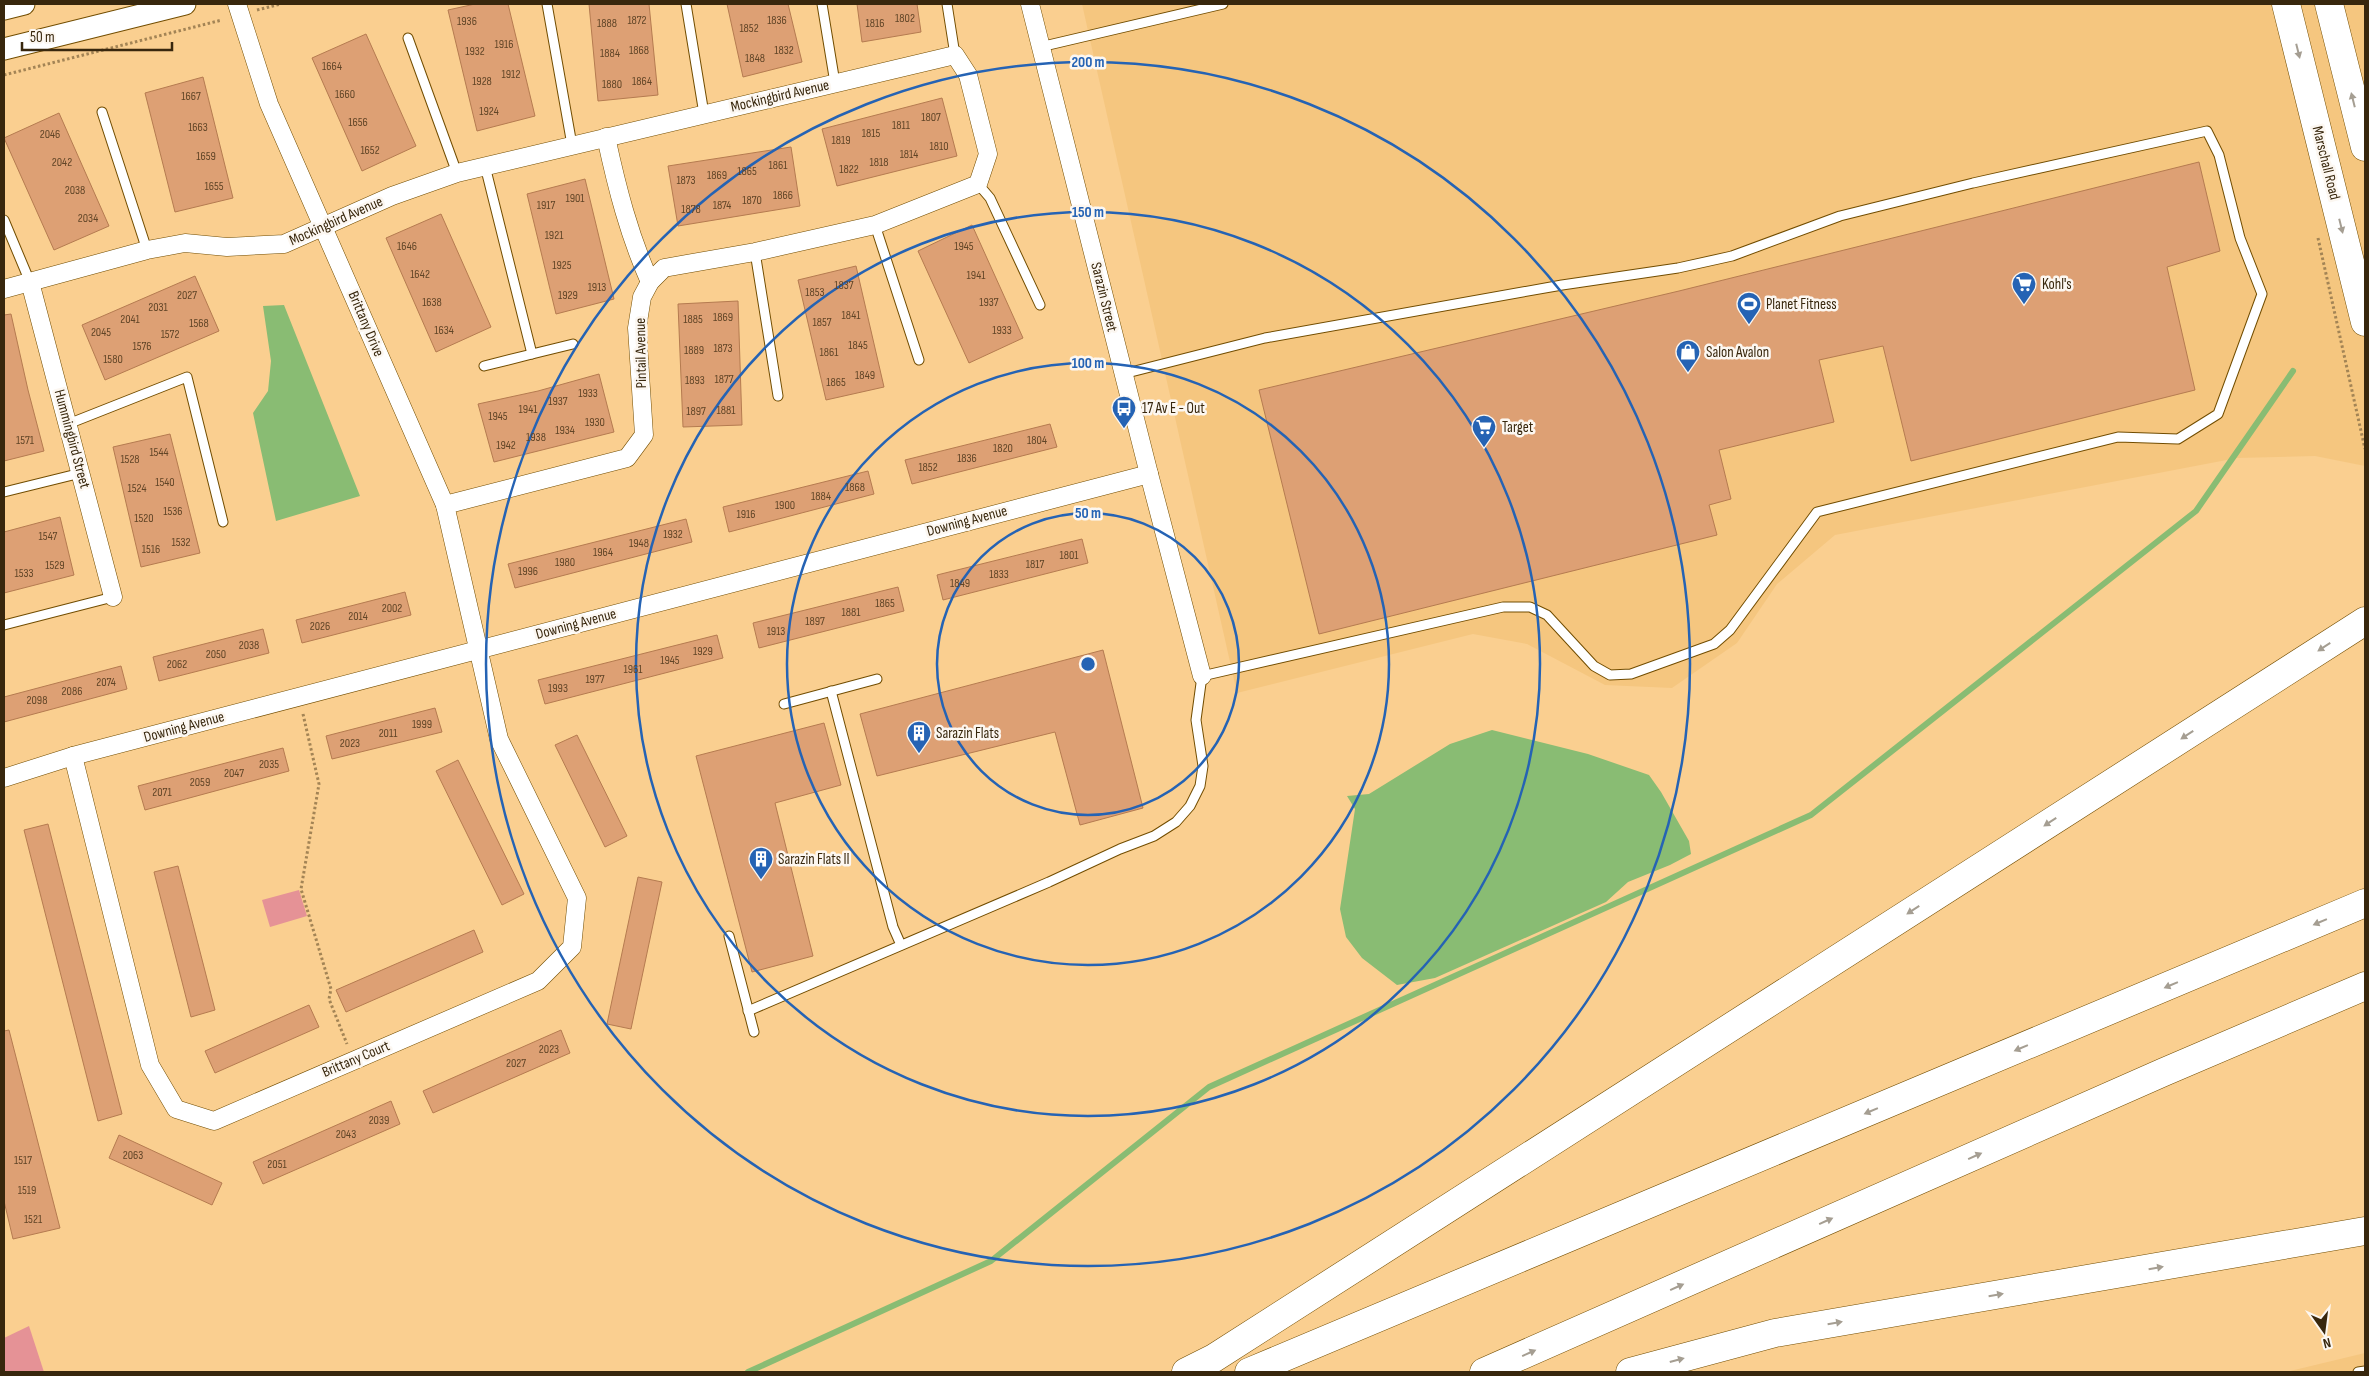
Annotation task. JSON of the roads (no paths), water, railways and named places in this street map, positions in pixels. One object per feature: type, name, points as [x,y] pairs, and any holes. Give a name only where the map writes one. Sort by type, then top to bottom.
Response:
[{"type":"highway","name":"Marschall Road","points":[[2286,4],[2365,322]]},
{"type":"highway","points":[[2329,4],[2365,147]]},
{"type":"highway","points":[[1186,1372],[1214,1358],[2365,621]]},
{"type":"highway","points":[[1249,1372],[2365,903]]},
{"type":"highway","points":[[1484,1372],[2155,1076],[2365,986]]},
{"type":"highway","points":[[1630,1372],[1775,1333],[2365,1232]]},
{"type":"street","points":[[4,9],[24,4]]},
{"type":"street","points":[[4,49],[185,4]]},
{"type":"street","name":"Sarazin Street","points":[[1030,4],[1123,374],[1202,676]]},
{"type":"street","name":"Brittany Drive","points":[[238,9],[269,104],[445,505],[476,650]]},
{"type":"street","points":[[606,137],[629,230],[650,282],[664,268],[755,252],[875,225],[978,184],[988,154],[968,75],[955,55]]},
{"type":"street","name":"Mockingbird Avenue","points":[[4,289],[147,250],[186,243],[227,248],[284,244],[392,196],[457,173],[955,55]]},
{"type":"street","name":"Hummingbird Street","points":[[30,282],[113,597]]},
{"type":"street","name":"Pintail Avenue","points":[[445,505],[627,458],[644,435],[637,328],[642,297],[650,282]]},
{"type":"street","name":"Downing Avenue","points":[[4,778],[73,756],[1149,474]]},
{"type":"street","name":"Brittany Court","points":[[73,756],[150,1065],[176,1109],[214,1121],[538,981],[572,947],[576,898],[499,738],[476,650]]},
{"type":"lane","points":[[547,4],[572,145]]},
{"type":"lane","points":[[686,4],[704,114]]},
{"type":"lane","points":[[822,4],[835,83]]},
{"type":"lane","points":[[948,4],[955,55]]},
{"type":"lane","points":[[1040,47],[1223,4]]},
{"type":"lane","points":[[408,38],[457,173]]},
{"type":"lane","points":[[102,112],[147,250]]},
{"type":"lane","points":[[748,1010],[1154,836],[1176,822],[1190,806],[1200,786],[1203,766],[1196,720],[1202,676],[1503,607],[1530,607],[1547,615],[1594,666],[1610,675],[1631,674],[1714,644],[1730,630],[1817,512],[2118,437],[2178,438],[2218,414],[2262,294],[2240,238],[2219,155],[2207,131],[1973,183],[1840,216],[1732,256],[1621,278],[1562,286],[1265,338],[1123,374]]},
{"type":"lane","points":[[485,166],[532,354]]},
{"type":"lane","points":[[978,184],[990,198],[1040,305]]},
{"type":"lane","points":[[4,220],[30,282]]},
{"type":"lane","points":[[875,225],[919,360]]},
{"type":"lane","points":[[755,252],[778,396]]},
{"type":"lane","points":[[484,366],[573,344]]},
{"type":"lane","points":[[68,424],[187,377],[223,522]]},
{"type":"lane","points":[[4,492],[81,473]]},
{"type":"lane","points":[[4,625],[113,597]]},
{"type":"lane","points":[[784,704],[877,679]]},
{"type":"lane","points":[[831,692],[893,927],[901,944]]},
{"type":"lane","points":[[729,936],[754,1032]]},
{"type":"lane","points":[[2358,1372],[2365,1370]]},
{"type":"waterway","points":[[748,1372],[991,1261],[1209,1087],[1811,815],[2196,511],[2293,371]]},
{"type":"place","name":"Kohl's","points":[[2024,305]]},
{"type":"place","name":"Planet Fitness","points":[[1749,325]]},
{"type":"place","name":"Salon Avalon","points":[[1688,373]]},
{"type":"place","name":"17 Av E - Out","points":[[1124,429]]},
{"type":"place","name":"Target","points":[[1484,448]]},
{"type":"place","name":"Sarazin Flats","points":[[919,754]]},
{"type":"place","name":"Sarazin Flats II","points":[[761,880]]}]
